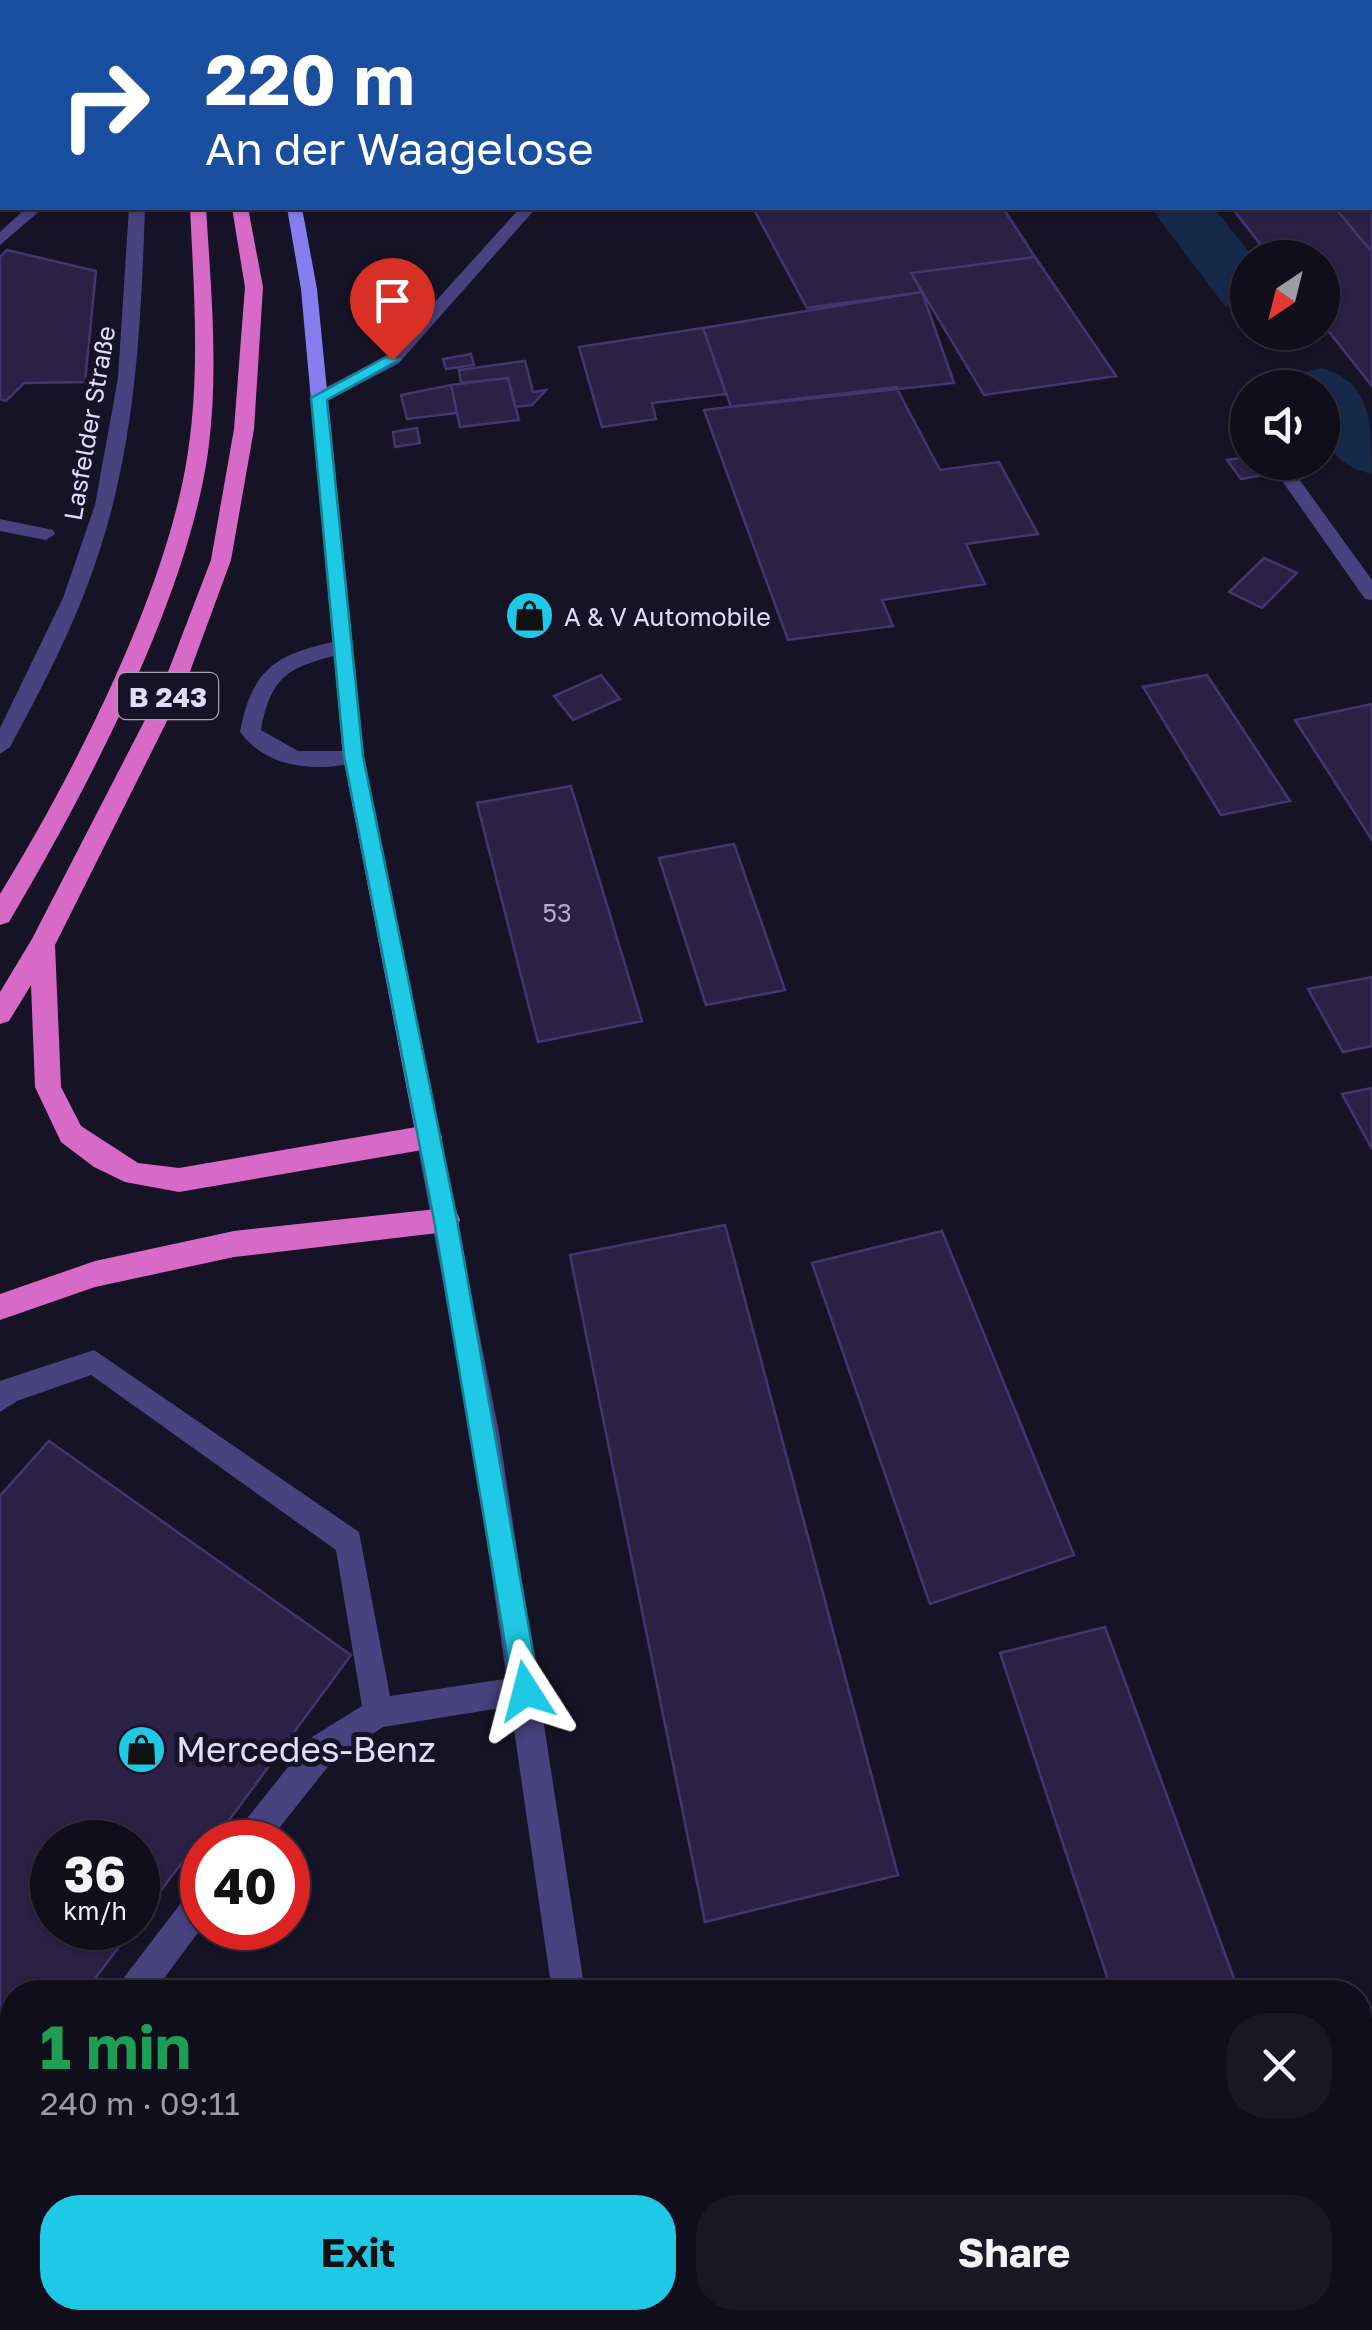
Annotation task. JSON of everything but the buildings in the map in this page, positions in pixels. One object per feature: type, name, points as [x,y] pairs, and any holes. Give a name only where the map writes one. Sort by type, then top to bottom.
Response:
[{"type":"highway","name":"B 243","points":[[0,914],[55,827],[118,690],[180,527],[201,430],[204,311],[198,210]]},
{"type":"highway","name":"B 243","points":[[0,1014],[42,945],[174,685],[222,560],[244,429],[254,287],[240,210]]},
{"type":"highway","points":[[42,945],[48,1087],[71,1134],[104,1159],[135,1174],[178,1180],[428,1137]]},
{"type":"highway","points":[[0,1307],[95,1274],[234,1244],[446,1220]]},
{"type":"main road","points":[[294,210],[309,289],[353,756],[428,1137]]},
{"type":"street","points":[[0,240],[33,210]]},
{"type":"street","name":"Lasfelder Straße","points":[[0,746],[46,662],[93,545],[120,418],[134,304],[137,210]]},
{"type":"street","points":[[319,398],[392,360],[526,210]]},
{"type":"street","points":[[1292,480],[1372,594]]},
{"type":"street","points":[[0,525],[46,534]]},
{"type":"street","points":[[341,647],[288,658],[256,694],[250,732],[276,754],[312,762],[353,756]]},
{"type":"street","points":[[428,1137],[446,1220],[526,1691],[568,1980]]},
{"type":"street","points":[[0,1399],[8,1390],[94,1362],[349,1542],[378,1714]]},
{"type":"street","points":[[265,1820],[322,1748],[378,1714],[526,1691]]},
{"type":"street","points":[[143,1980],[180,1930]]},
{"type":"waterway","points":[[1184,210],[1230,269]]},
{"type":"waterway","points":[[1340,412],[1372,452]]},
{"type":"place","name":"A & V Automobile","points":[[529,616]]},
{"type":"place","name":"Mercedes-Benz","points":[[141,1749]]},
{"type":"route","points":[[392,360],[319,398],[341,647],[353,756],[446,1220],[526,1691]]}]
